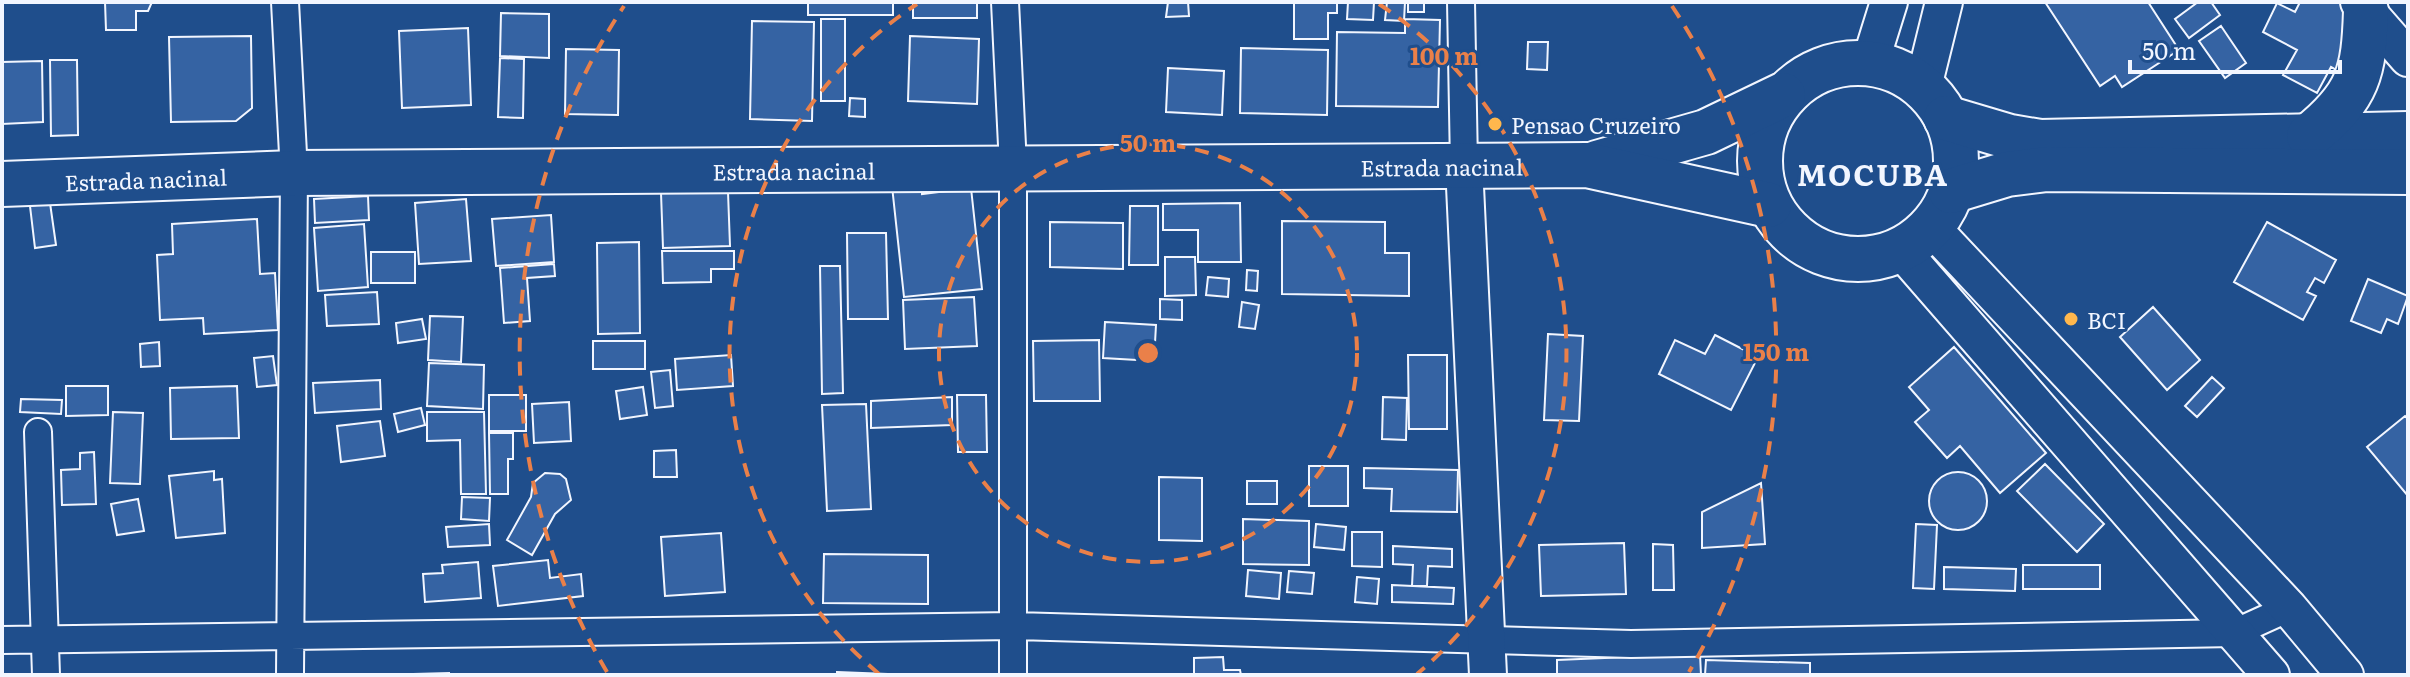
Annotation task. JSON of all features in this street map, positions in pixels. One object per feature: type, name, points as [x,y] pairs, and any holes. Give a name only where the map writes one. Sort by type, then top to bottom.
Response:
[{"type":"highway","points":[[2309,136],[2337,112],[2356,87],[2364,61],[2363,6]]},
{"type":"highway","points":[[1587,165],[1706,132],[1783,95],[1823,69],[1870,63],[1898,71],[1935,103],[2010,137],[2040,142],[2408,134]]},
{"type":"highway","points":[[1783,95],[1764,129],[1762,141],[1759,167],[1769,205],[1792,236],[1826,255],[1864,260],[2007,174],[2047,169],[2408,172]]},
{"type":"highway","points":[[1928,223],[1955,154],[1935,103]]},
{"type":"highway","name":"Estrada nacinal","points":[[2,184],[294,173],[1013,166],[1587,165]]},
{"type":"highway","points":[[1587,165],[1769,205]]},
{"type":"street","points":[[285,2],[294,173],[290,675]]},
{"type":"street","points":[[1005,2],[1013,166],[1013,675]]},
{"type":"street","points":[[1461,2],[1464,165],[1488,675]]},
{"type":"street","points":[[1870,63],[1889,2]]},
{"type":"street","points":[[1935,103],[1944,2]]},
{"type":"street","points":[[2363,6],[2408,58]]},
{"type":"street","points":[[1928,223],[2289,608],[2345,675]]},
{"type":"street","points":[[1928,223],[2234,633],[2271,675]]},
{"type":"street","points":[[38,432],[46,675]]},
{"type":"street","points":[[2,640],[1013,626],[1488,637],[1631,644],[2234,633],[2289,608]]},
{"type":"building","points":[[105,2],[152,2],[148,11],[136,11],[136,30],[106,30]]},
{"type":"building","points":[[808,2],[893,2],[893,15],[808,15]]},
{"type":"building","points":[[913,2],[977,2],[977,18],[913,18]]},
{"type":"building","points":[[1168,2],[1188,2],[1189,16],[1166,17]]},
{"type":"building","points":[[1294,2],[1337,2],[1337,13],[1328,13],[1328,39],[1294,39]]},
{"type":"building","points":[[1348,2],[1374,2],[1373,20],[1347,19]]},
{"type":"building","points":[[1387,2],[1405,2],[1404,21],[1385,20]]},
{"type":"building","points":[[1408,2],[1424,2],[1424,12],[1408,12]]},
{"type":"building","points":[[2045,2],[2148,2],[2179,50],[2122,87],[2115,76],[2100,86]]},
{"type":"building","points":[[2198,2],[2211,2],[2220,15],[2189,38],[2175,19]]},
{"type":"building","points":[[2300,2],[2349,2],[2345,75],[2331,67],[2317,93],[2283,75],[2297,50],[2263,32],[2277,3],[2295,12]]},
{"type":"building","points":[[501,13],[549,14],[549,58],[500,56]]},
{"type":"building","points":[[821,19],[845,19],[845,101],[821,101]]},
{"type":"building","points":[[1405,19],[1440,20],[1438,107],[1336,106],[1337,32],[1405,33]]},
{"type":"building","points":[[752,21],[814,22],[812,121],[750,119]]},
{"type":"building","points":[[752,21],[814,22],[812,121],[750,119]]},
{"type":"building","points":[[2221,26],[2246,63],[2225,78],[2199,41]]},
{"type":"building","points":[[468,28],[471,105],[402,108],[399,31]]},
{"type":"building","points":[[251,36],[252,108],[236,121],[171,122],[169,37]]},
{"type":"building","points":[[910,36],[979,39],[977,104],[908,101]]},
{"type":"building","points":[[1528,42],[1548,42],[1547,70],[1527,69]]},
{"type":"building","points":[[1241,48],[1328,50],[1327,115],[1240,113]]},
{"type":"building","points":[[566,49],[619,50],[618,115],[565,114]]},
{"type":"building","points":[[500,58],[524,59],[523,118],[498,117]]},
{"type":"building","points":[[50,60],[77,60],[78,135],[51,136]]},
{"type":"building","points":[[42,61],[43,122],[2,124],[2,62]]},
{"type":"building","points":[[1168,68],[1224,71],[1222,115],[1166,112]]},
{"type":"building","points":[[850,98],[865,99],[865,117],[849,116]]},
{"type":"building","points":[[922,184],[922,194],[971,188],[982,289],[904,297],[892,186]]},
{"type":"building","points":[[728,192],[730,246],[663,248],[661,193]]},
{"type":"building","points":[[368,196],[369,220],[315,223],[314,199]]},
{"type":"building","points":[[466,199],[471,261],[419,264],[415,203]]},
{"type":"building","points":[[50,203],[56,245],[35,248],[30,206]]},
{"type":"building","points":[[1240,203],[1241,262],[1198,262],[1198,230],[1163,230],[1163,204]]},
{"type":"building","points":[[1130,206],[1158,206],[1158,265],[1129,265]]},
{"type":"building","points":[[551,215],[554,262],[496,266],[492,219]]},
{"type":"building","points":[[257,219],[260,274],[275,273],[278,330],[204,334],[203,318],[160,320],[157,255],[173,254],[172,224]]},
{"type":"building","points":[[1282,221],[1385,222],[1385,253],[1409,253],[1409,296],[1282,294]]},
{"type":"building","points":[[1050,222],[1123,223],[1123,269],[1050,267]]},
{"type":"building","points":[[2267,222],[2336,260],[2324,283],[2315,278],[2307,292],[2316,296],[2303,320],[2234,282]]},
{"type":"building","points":[[364,224],[368,287],[318,291],[314,228]]},
{"type":"building","points":[[847,233],[886,233],[888,319],[848,319]]},
{"type":"building","points":[[639,242],[640,333],[598,334],[597,243]]},
{"type":"building","points":[[662,251],[734,251],[734,269],[711,269],[711,282],[663,283]]},
{"type":"building","points":[[371,252],[415,252],[415,283],[371,283]]},
{"type":"building","points":[[1165,257],[1195,257],[1196,295],[1165,296]]},
{"type":"building","points":[[554,264],[555,276],[527,278],[530,321],[504,323],[500,268]]},
{"type":"building","points":[[820,266],[840,266],[843,393],[822,394]]},
{"type":"building","points":[[1247,270],[1258,271],[1257,291],[1246,290]]},
{"type":"building","points":[[1208,277],[1229,279],[1228,297],[1206,295]]},
{"type":"building","points":[[2368,279],[2408,296],[2398,324],[2387,319],[2381,333],[2351,321]]},
{"type":"building","points":[[377,292],[379,324],[327,326],[325,295]]},
{"type":"building","points":[[974,297],[977,346],[905,349],[903,300]]},
{"type":"building","points":[[1160,299],[1182,300],[1182,320],[1160,319]]},
{"type":"building","points":[[1242,302],[1259,305],[1255,329],[1239,327]]},
{"type":"building","points":[[2153,307],[2200,360],[2167,390],[2120,337]]},
{"type":"building","points":[[430,316],[463,317],[461,362],[428,360]]},
{"type":"building","points":[[422,319],[426,339],[398,343],[396,323]]},
{"type":"building","points":[[1105,322],[1156,325],[1154,361],[1103,358]]},
{"type":"building","points":[[1548,334],[1583,336],[1579,421],[1544,420]]},
{"type":"building","points":[[1715,335],[1758,357],[1731,410],[1659,374],[1675,340],[1705,354]]},
{"type":"building","points":[[1099,340],[1100,401],[1034,401],[1033,341]]},
{"type":"building","points":[[593,341],[645,341],[645,369],[593,369]]},
{"type":"building","points":[[159,342],[160,366],[141,367],[140,344]]},
{"type":"building","points":[[1954,347],[2046,453],[2000,493],[1960,446],[1947,458],[1915,422],[1929,410],[1909,387]]},
{"type":"building","points":[[731,355],[733,386],[677,390],[675,359]]},
{"type":"building","points":[[1408,355],[1447,355],[1447,429],[1409,429]]},
{"type":"building","points":[[273,356],[277,385],[257,387],[254,358]]},
{"type":"building","points":[[429,363],[484,365],[483,409],[427,406]]},
{"type":"building","points":[[670,370],[673,406],[655,408],[651,372]]},
{"type":"building","points":[[2212,377],[2224,388],[2197,417],[2185,406]]},
{"type":"building","points":[[380,380],[381,409],[315,413],[313,383]]},
{"type":"building","points":[[66,386],[108,386],[108,415],[66,416]]},
{"type":"building","points":[[237,386],[239,438],[171,439],[170,388]]},
{"type":"building","points":[[643,387],[647,415],[620,419],[616,391]]},
{"type":"building","points":[[489,395],[526,395],[526,431],[489,431]]},
{"type":"building","points":[[957,395],[986,395],[987,452],[958,452]]},
{"type":"building","points":[[952,397],[952,425],[871,428],[871,401]]},
{"type":"building","points":[[1383,397],[1407,398],[1406,440],[1382,439]]},
{"type":"building","points":[[21,399],[62,400],[61,414],[20,412]]},
{"type":"building","points":[[569,402],[571,441],[534,443],[532,404]]},
{"type":"building","points":[[866,404],[871,509],[827,511],[822,405]]},
{"type":"building","points":[[421,408],[425,425],[398,432],[394,414]]},
{"type":"building","points":[[113,412],[143,413],[140,484],[110,483]]},
{"type":"building","points":[[427,412],[484,412],[486,494],[461,494],[460,440],[427,441]]},
{"type":"building","points":[[2405,416],[2408,419],[2408,496],[2367,447]]},
{"type":"building","points":[[380,421],[385,456],[341,462],[337,426]]},
{"type":"building","points":[[489,433],[513,433],[513,459],[508,459],[508,494],[490,494]]},
{"type":"building","points":[[676,450],[677,477],[654,477],[654,451]]},
{"type":"building","points":[[94,452],[96,504],[62,505],[61,470],[80,469],[80,453]]},
{"type":"building","points":[[2045,464],[2104,524],[2077,552],[2017,491]]},
{"type":"building","points":[[1309,466],[1348,466],[1348,506],[1309,506]]},
{"type":"building","points":[[1364,468],[1458,470],[1457,512],[1391,511],[1392,489],[1364,488]]},
{"type":"building","points":[[214,471],[214,480],[222,479],[225,533],[176,538],[169,476]]},
{"type":"building","points":[[1958,472],[1969,474],[1978,481],[1985,490],[1985,512],[1978,521],[1969,528],[1958,530],[1947,528],[1938,521],[1931,512],[1929,501],[1931,490],[1938,481],[1947,474]]},
{"type":"building","points":[[545,473],[560,474],[566,479],[571,500],[555,514],[532,555],[507,540],[531,497],[533,483]]},
{"type":"building","points":[[1159,477],[1202,478],[1202,541],[1159,540]]},
{"type":"building","points":[[1247,481],[1277,481],[1277,504],[1247,504]]},
{"type":"building","points":[[1761,483],[1765,544],[1702,548],[1702,512]]},
{"type":"building","points":[[462,497],[490,498],[489,521],[461,519]]},
{"type":"building","points":[[138,499],[144,531],[117,535],[111,504]]},
{"type":"building","points":[[1243,519],[1309,521],[1309,565],[1243,564]]},
{"type":"building","points":[[489,524],[490,545],[448,547],[446,527]]},
{"type":"building","points":[[1316,524],[1346,527],[1344,550],[1314,547]]},
{"type":"building","points":[[1916,524],[1937,525],[1934,589],[1913,588]]},
{"type":"building","points":[[1352,532],[1382,532],[1382,567],[1352,566]]},
{"type":"building","points":[[721,533],[725,592],[665,596],[661,537]]},
{"type":"building","points":[[1624,543],[1626,594],[1541,596],[1539,545]]},
{"type":"building","points":[[1653,544],[1673,545],[1674,590],[1653,590]]},
{"type":"building","points":[[1393,546],[1452,549],[1452,567],[1428,566],[1427,586],[1412,586],[1413,565],[1393,564]]},
{"type":"building","points":[[824,554],[928,555],[928,604],[823,603]]},
{"type":"building","points":[[548,560],[550,578],[581,574],[583,596],[498,606],[493,566]]},
{"type":"building","points":[[478,562],[481,598],[425,602],[423,574],[443,573],[442,565]]},
{"type":"building","points":[[2023,565],[2100,565],[2100,589],[2023,589]]},
{"type":"building","points":[[1944,567],[2016,569],[2015,591],[1944,589]]},
{"type":"building","points":[[1248,570],[1281,573],[1279,599],[1246,596]]},
{"type":"building","points":[[1289,571],[1314,573],[1312,594],[1287,592]]},
{"type":"building","points":[[1357,577],[1379,579],[1377,604],[1355,602]]},
{"type":"building","points":[[1392,585],[1454,588],[1453,604],[1392,602]]},
{"type":"building","points":[[1700,654],[1701,675],[1557,675],[1557,660]]},
{"type":"building","points":[[1223,657],[1224,670],[1240,670],[1241,675],[1194,675],[1194,658]]},
{"type":"building","points":[[1706,660],[1810,663],[1810,675],[1705,675]]},
{"type":"building","points":[[837,672],[887,674],[887,675],[837,675]]},
{"type":"building","points":[[414,674],[449,675],[414,675]]},
{"type":"place","name":"Pensao Cruzeiro","points":[[1495,124]]},
{"type":"place","name":"BCI","points":[[2071,319]]},
{"type":"district","name":"MOCUBA","points":[[1873,173]]}]
